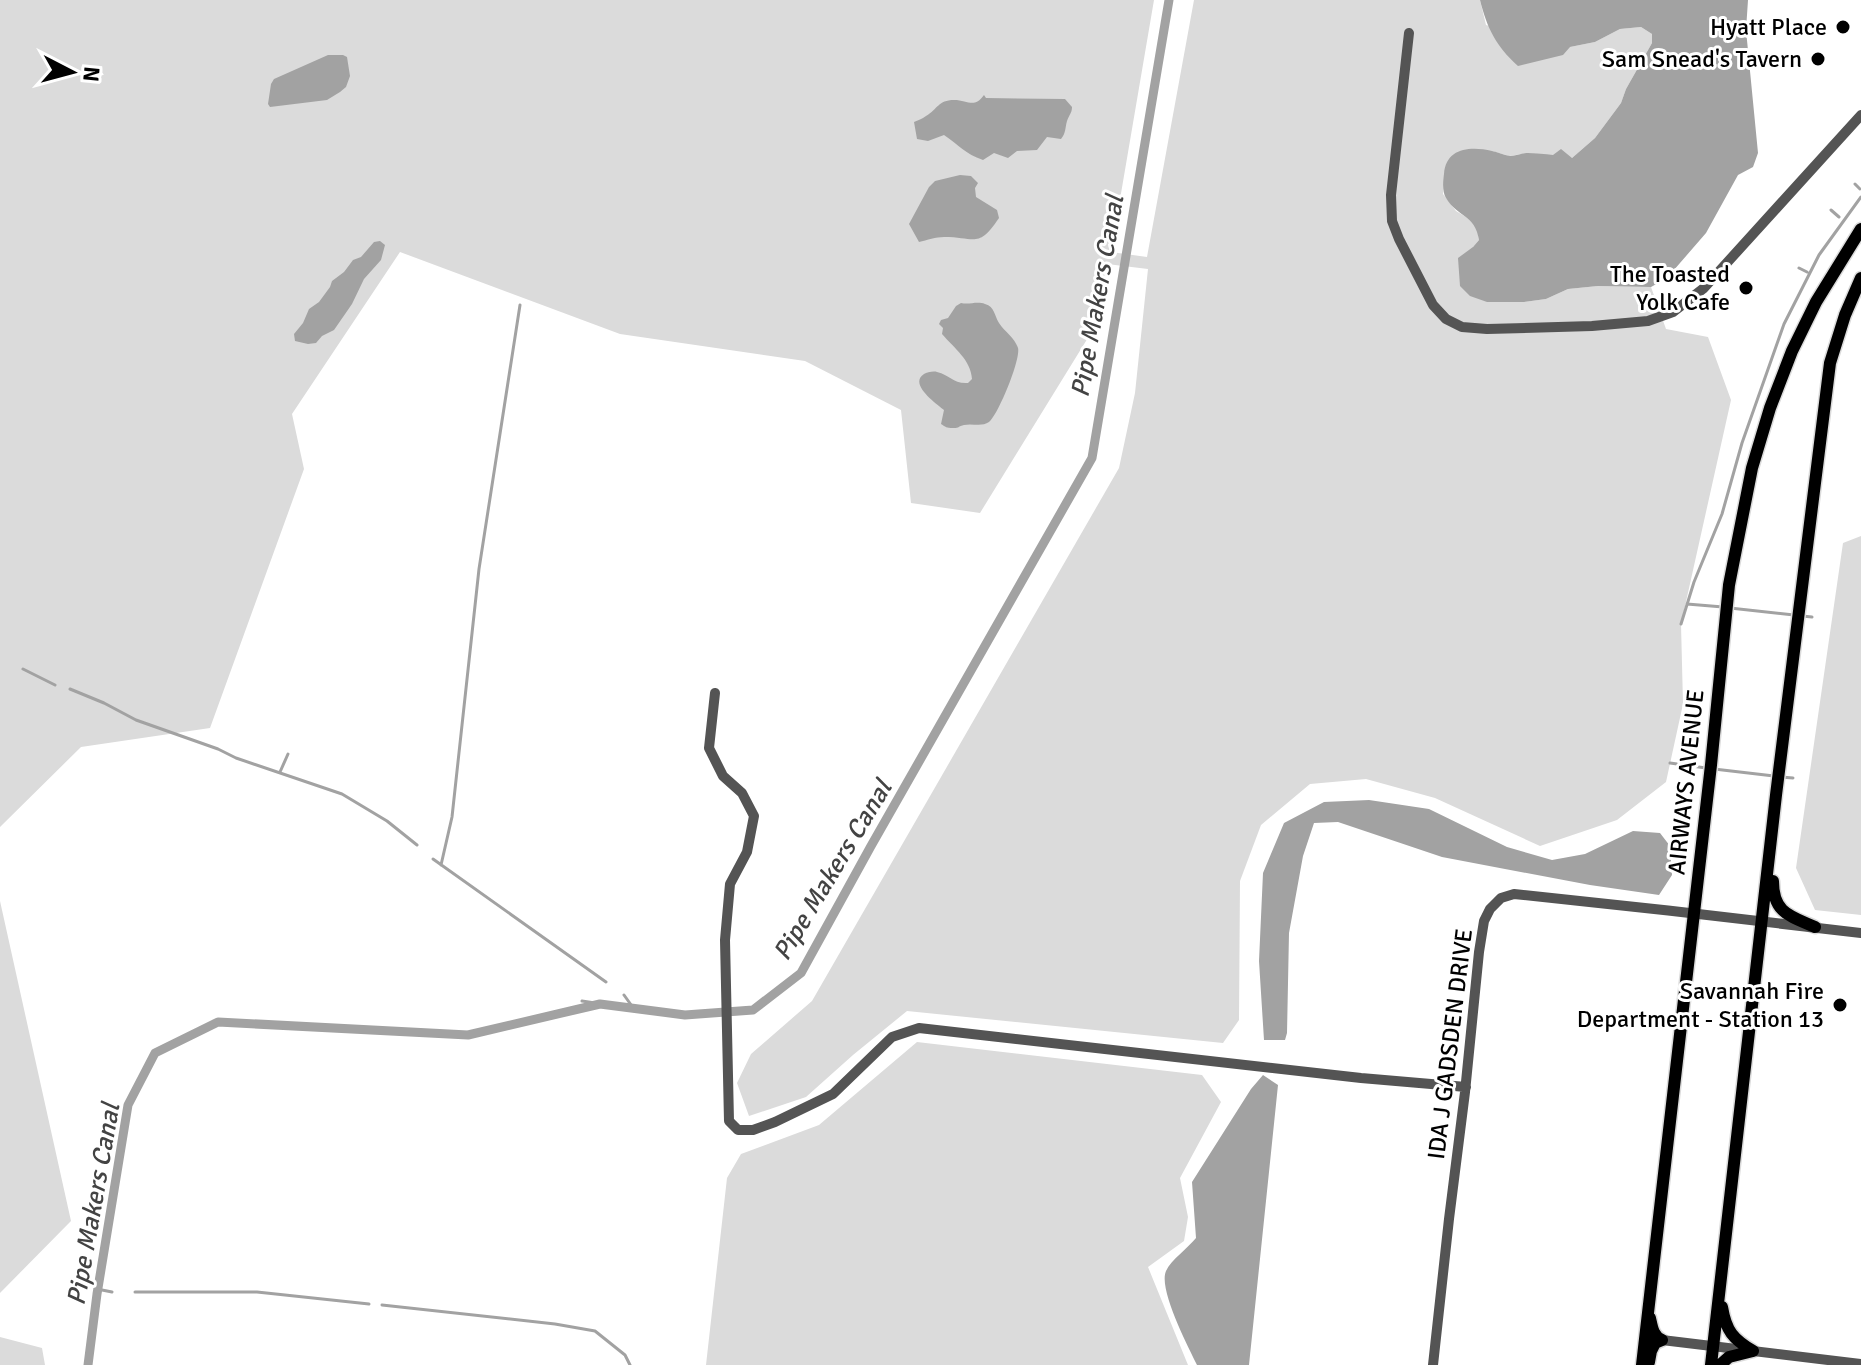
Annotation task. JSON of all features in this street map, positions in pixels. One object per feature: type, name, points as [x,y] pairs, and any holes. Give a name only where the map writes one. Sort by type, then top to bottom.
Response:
[{"type":"main road","name":"AIRWAYS AVENUE","points":[[1642,1365],[1711,769],[1726,607],[1752,468],[1792,351],[1816,302],[1861,229]]},
{"type":"main road","points":[[1711,1365],[1772,826],[1830,363],[1861,278]]},
{"type":"main road","points":[[1772,826],[1773,894],[1784,913],[1815,927]]},
{"type":"main road","points":[[1720,1296],[1724,1320],[1736,1340],[1753,1351]]},
{"type":"main road","points":[[1648,1308],[1653,1330],[1662,1340]]},
{"type":"main road","points":[[1649,1365],[1655,1343],[1662,1340]]},
{"type":"main road","points":[[1720,1365],[1729,1357],[1753,1351]]},
{"type":"street","points":[[1409,33],[1391,195],[1392,221],[1410,264],[1433,305],[1446,319],[1462,327],[1592,326],[1648,321],[1673,312],[1704,288],[1861,115]]},
{"type":"street","points":[[715,693],[709,748],[723,776],[742,793],[754,816],[747,852],[730,884],[725,940],[729,1121],[738,1130],[753,1130],[775,1122],[833,1094],[892,1037],[919,1028],[1466,1087]]},
{"type":"street","name":"IDA J GADSDEN DRIVE","points":[[1433,1365],[1479,952],[1484,921],[1490,909],[1501,898],[1514,894],[1861,933]]},
{"type":"street","points":[[1662,1340],[1861,1364]]},
{"type":"shaded area","points":[[0,0],[1154,0],[1111,252],[1147,257],[1194,0],[1480,0],[1486,25],[1570,47],[1595,42],[1620,29],[1641,27],[1652,34],[1652,43],[1621,103],[1595,138],[1572,158],[1529,153],[1509,156],[1492,151],[1444,175],[1443,194],[1456,211],[1471,220],[1477,228],[1479,240],[1473,247],[1487,302],[1546,299],[1568,289],[1598,286],[1651,287],[1666,329],[1708,337],[1731,400],[1681,624],[1683,704],[1666,782],[1617,820],[1540,846],[1435,798],[1366,779],[1310,784],[1261,825],[1240,881],[1239,1020],[1223,1043],[907,1011],[806,1097],[749,1116],[737,1083],[751,1054],[812,1001],[1119,468],[1135,393],[1148,269],[1107,264],[1094,328],[980,513],[911,503],[901,410],[805,361],[620,334],[400,252],[292,414],[304,469],[210,728],[81,747],[0,827]]},
{"type":"shaded area","points":[[1480,0],[1748,0],[1746,30],[1758,153],[1753,167],[1738,175],[1706,233],[1667,278],[1651,287],[1568,289],[1546,299],[1524,302],[1487,302],[1470,296],[1460,286],[1458,258],[1479,240],[1474,225],[1445,196],[1443,186],[1449,159],[1468,149],[1510,156],[1528,153],[1553,155],[1561,149],[1572,158],[1595,138],[1621,103],[1652,43],[1652,34],[1641,27],[1620,29],[1595,42],[1570,47],[1563,55],[1518,66],[1493,36]]},
{"type":"shaded area","points":[[328,55],[347,57],[350,76],[346,87],[327,100],[270,107],[268,104],[274,79]]},
{"type":"shaded area","points":[[984,95],[986,98],[1065,99],[1072,107],[1064,135],[1061,139],[1047,137],[1037,150],[1017,151],[1008,158],[994,153],[983,160],[944,135],[928,141],[917,139],[914,122],[941,103],[954,100],[974,103]]},
{"type":"shaded area","points":[[960,175],[971,176],[978,183],[976,197],[997,210],[999,218],[981,238],[941,237],[919,242],[909,224],[929,187],[935,181]]},
{"type":"shaded area","points":[[380,241],[385,245],[381,260],[364,279],[334,330],[316,343],[295,341],[294,334],[309,309],[319,302],[332,281],[374,242]]},
{"type":"shaded area","points":[[961,303],[982,303],[991,307],[999,323],[1017,344],[1018,354],[1003,398],[989,422],[949,428],[941,424],[944,410],[925,394],[919,383],[924,374],[932,372],[963,383],[972,379],[965,360],[942,334],[943,328],[939,324]]},
{"type":"shaded area","points":[[1861,536],[1861,915],[1815,910],[1796,868],[1843,543]]},
{"type":"shaded area","points":[[1369,800],[1429,809],[1507,847],[1552,860],[1585,854],[1633,831],[1660,833],[1670,846],[1672,875],[1659,895],[1590,885],[1442,857],[1338,822],[1314,823],[1303,856],[1289,933],[1287,1033],[1285,1040],[1264,1040],[1259,961],[1263,873],[1284,823],[1324,802]]},
{"type":"shaded area","points":[[0,901],[71,1221],[0,1293]]},
{"type":"shaded area","points":[[917,1042],[1202,1075],[1221,1102],[1180,1178],[1188,1217],[1184,1241],[1148,1267],[1188,1365],[706,1365],[727,1178],[741,1154],[819,1125]]},
{"type":"shaded area","points":[[1263,1075],[1278,1085],[1249,1365],[1197,1365],[1170,1304],[1166,1291],[1166,1271],[1196,1238],[1192,1182]]},
{"type":"shaded area","points":[[0,1337],[42,1348],[45,1365],[0,1365]]},
{"type":"waterway","name":"Pipe Makers Canal","points":[[88,1365],[128,1105],[155,1053],[218,1022],[468,1035],[600,1004],[685,1015],[753,1010],[801,973],[1092,458],[1169,0]]},
{"type":"waterway","points":[[1855,184],[1860,189]]},
{"type":"waterway","points":[[1681,624],[1694,582],[1722,514],[1742,443],[1784,324],[1819,255],[1861,197]]},
{"type":"waterway","points":[[1831,210],[1839,217]]},
{"type":"waterway","points":[[1799,268],[1807,272]]},
{"type":"waterway","points":[[441,865],[452,817],[479,569],[520,305]]},
{"type":"waterway","points":[[1687,604],[1723,607]]},
{"type":"waterway","points":[[1730,608],[1794,615]]},
{"type":"waterway","points":[[1802,616],[1812,617]]},
{"type":"waterway","points":[[23,669],[55,685]]},
{"type":"waterway","points":[[70,689],[136,720],[342,794],[387,821],[417,845]]},
{"type":"waterway","points":[[280,772],[288,754]]},
{"type":"waterway","points":[[1670,763],[1706,768]]},
{"type":"waterway","points":[[1714,769],[1774,776]]},
{"type":"waterway","points":[[1781,777],[1793,778]]},
{"type":"waterway","points":[[433,859],[606,982]]},
{"type":"waterway","name":"Pipe Makers Canal","points":[[582,1001],[634,1009],[624,995]]},
{"type":"waterway","points":[[97,1289],[112,1292]]},
{"type":"waterway","points":[[135,1292],[257,1292],[369,1304]]},
{"type":"waterway","points":[[382,1305],[595,1331],[625,1355],[630,1365]]},
{"type":"place","name":"Hyatt Place","points":[[1843,27]]},
{"type":"place","name":"Sam Snead's Tavern","points":[[1818,59]]},
{"type":"place","name":"The Toasted Yolk Cafe","points":[[1746,288]]},
{"type":"place","name":"Savannah Fire Department - Station 13","points":[[1840,1005]]}]
